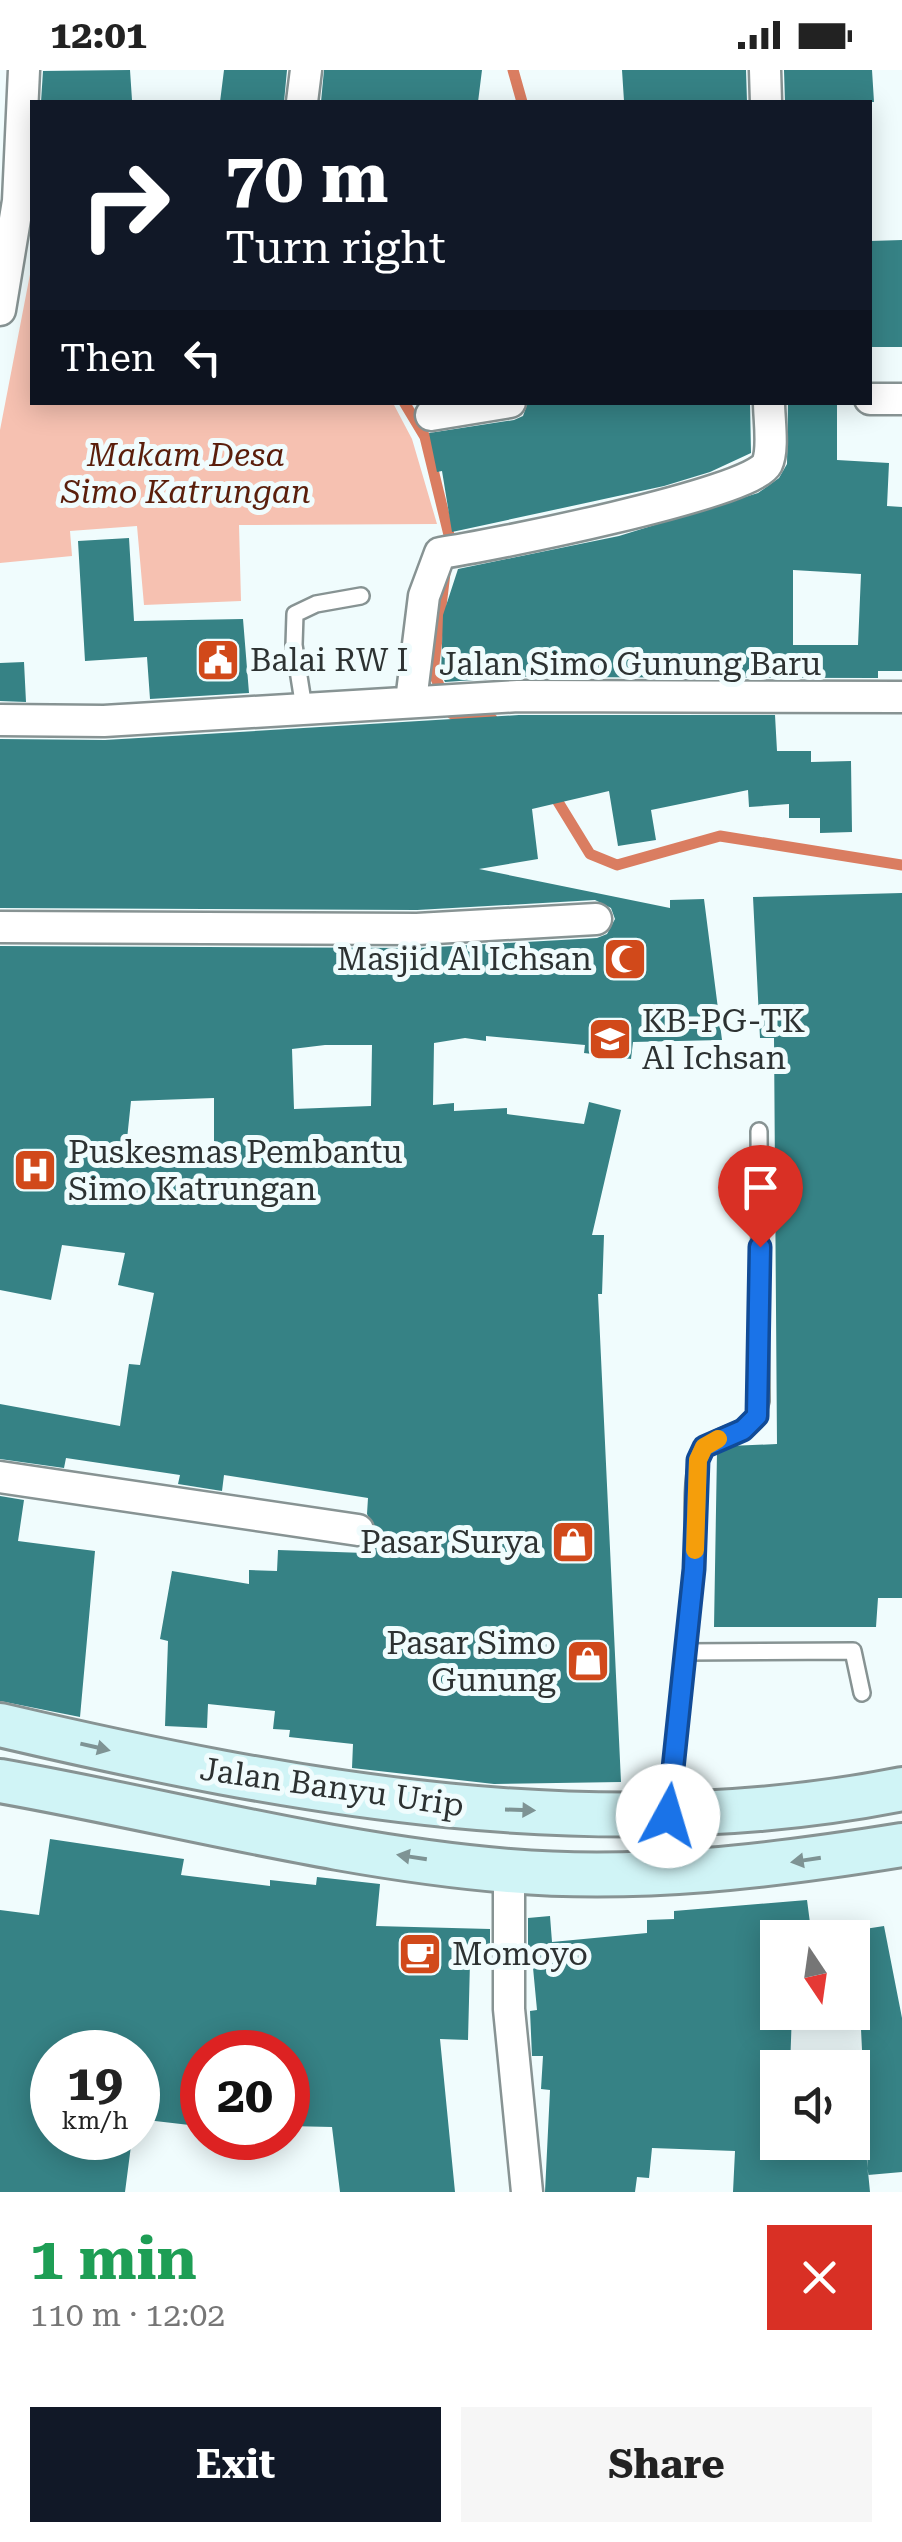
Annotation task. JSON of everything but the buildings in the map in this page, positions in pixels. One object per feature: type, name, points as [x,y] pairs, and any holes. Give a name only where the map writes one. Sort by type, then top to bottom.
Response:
[{"type":"main road","name":"Jalan Banyu Urip","points":[[0,1725],[265,1782],[428,1806],[668,1816],[902,1789]]},
{"type":"main road","name":"Jalan Banyu Urip","points":[[0,1780],[264,1833],[509,1871],[615,1874],[778,1865],[902,1845]]},
{"type":"street","points":[[0,310],[18,201],[24,70]]},
{"type":"street","points":[[302,100],[306,70]]},
{"type":"street","points":[[765,70],[766,100]]},
{"type":"street","points":[[872,399],[902,399]]},
{"type":"street","points":[[431,415],[492,405]]},
{"type":"street","points":[[434,700],[424,596],[448,552],[670,504],[758,473],[768,459],[769,405]]},
{"type":"street","name":"Jalan Simo Gunung Baru","points":[[0,720],[104,720],[434,700],[902,697]]},
{"type":"street","points":[[0,927],[417,929],[596,919]]},
{"type":"street","points":[[0,1477],[358,1530]]},
{"type":"street","points":[[509,1871],[508,2009],[527,2192]]},
{"type":"lane","points":[[304,708],[294,645],[295,614],[316,604],[361,596]]},
{"type":"lane","points":[[668,1816],[694,1569],[698,1460],[714,1440],[743,1430],[757,1416],[761,1401],[759,1131]]},
{"type":"lane","points":[[685,1652],[853,1651],[862,1693]]},
{"type":"green space","name":"Makam Desa Simo Katrungan","points":[[30,274],[30,405],[394,405],[412,439],[437,524],[239,525],[241,601],[144,605],[137,526],[70,531],[72,556],[0,563],[0,430]]},
{"type":"waterway","points":[[513,70],[521,100]]},
{"type":"waterway","points":[[406,405],[425,437],[449,535],[447,549]]},
{"type":"waterway","points":[[445,573],[433,672],[452,714],[492,719]]},
{"type":"waterway","points":[[552,792],[590,854],[617,865],[720,836],[902,865]]},
{"type":"slow traffic","points":[[695,1550],[698,1460],[704,1447],[718,1439]]},
{"type":"place","name":"Balai RW I","points":[[218,660]]},
{"type":"place","name":"Masjid Al Ichsan","points":[[625,959]]},
{"type":"place","name":"KB-PG-TK Al Ichsan","points":[[610,1039]]},
{"type":"place","name":"Puskesmas Pembantu Simo Katrungan","points":[[35,1170]]},
{"type":"place","name":"Pasar Surya","points":[[573,1542]]},
{"type":"place","name":"Pasar Simo Gunung","points":[[588,1661]]},
{"type":"place","name":"Momoyo","points":[[420,1954]]},
{"type":"route","points":[[668,1816],[694,1569],[698,1460],[704,1447],[743,1430],[757,1416],[761,1401],[760,1247]]}]
